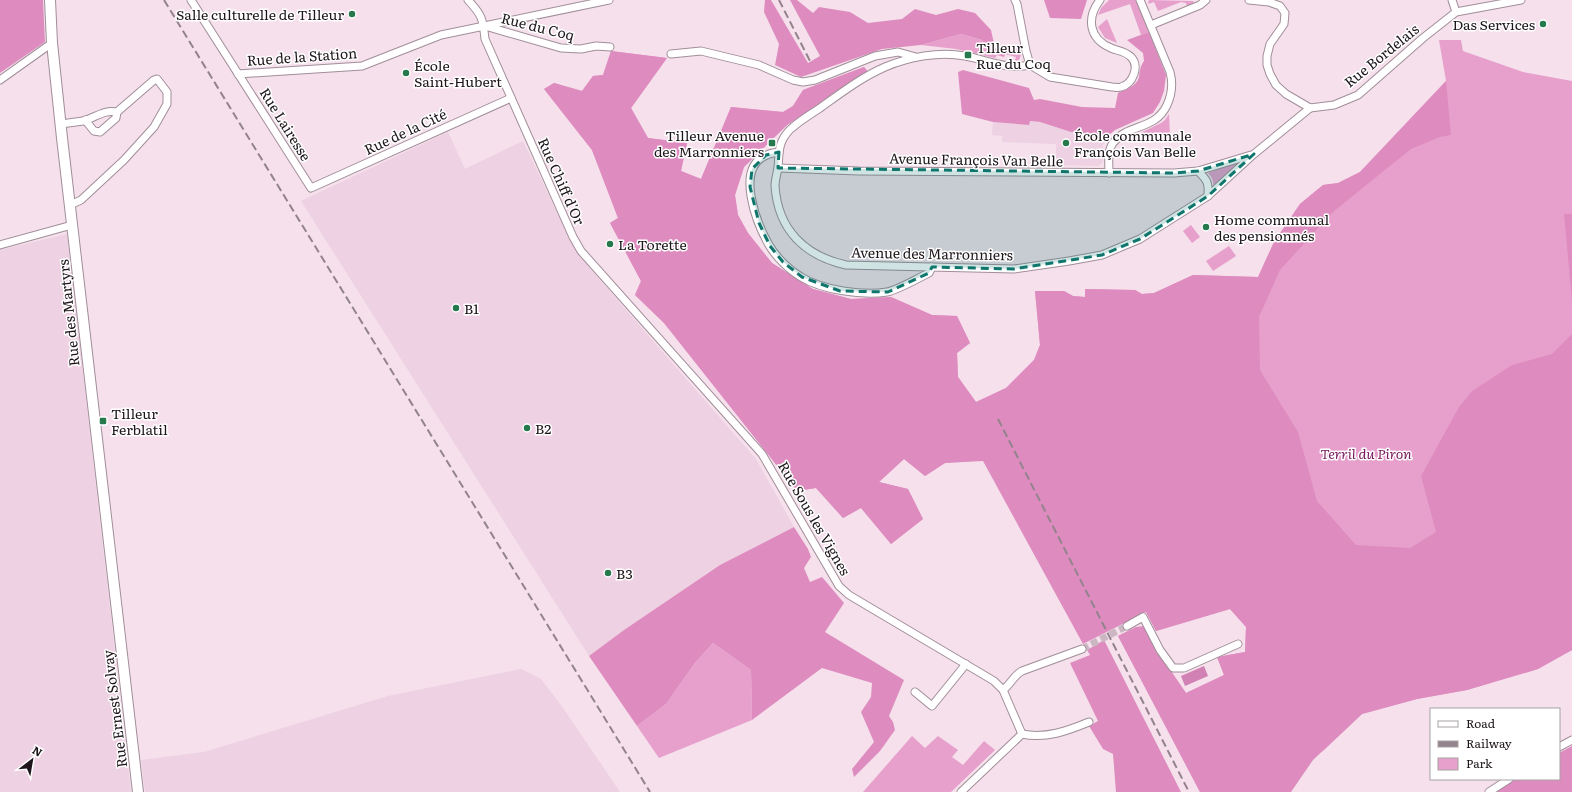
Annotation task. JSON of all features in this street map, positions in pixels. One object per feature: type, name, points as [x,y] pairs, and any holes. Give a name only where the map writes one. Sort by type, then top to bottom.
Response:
[{"type":"street","name":"Rue des Martyrs","points":[[50,0],[52,43],[118,622]]},
{"type":"street","name":"Rue de la Station","points":[[191,0],[238,74],[362,66],[441,35],[483,25]]},
{"type":"street","name":"Rue Chiff d'Or","points":[[468,0],[480,12],[485,40],[573,237],[581,251],[670,351]]},
{"type":"street","points":[[483,25],[609,0]]},
{"type":"street","points":[[1015,0],[1030,64],[1050,77],[1112,87],[1122,87],[1129,82],[1134,75],[1135,68],[1132,58],[1125,53],[1110,48],[1099,41],[1091,28],[1092,16],[1100,0]]},
{"type":"street","points":[[1109,173],[1109,154],[1113,144],[1120,136],[1156,120],[1163,114],[1170,99],[1172,82],[1170,72],[1140,0]]},
{"type":"street","points":[[1151,25],[1200,5],[1206,0]]},
{"type":"street","points":[[1249,0],[1269,2],[1280,6],[1285,14],[1284,24],[1270,44],[1267,56],[1269,70],[1276,85],[1286,94],[1310,108]]},
{"type":"street","points":[[1452,0],[1456,12],[1521,0]]},
{"type":"street","name":"Rue Bordelais","points":[[1310,108],[1334,105],[1358,95],[1422,38],[1456,12]]},
{"type":"street","name":"Rue du Coq","points":[[483,25],[562,48],[581,49],[596,46],[610,47]]},
{"type":"street","points":[[0,80],[52,43]]},
{"type":"street","points":[[671,54],[701,51],[759,65],[793,80],[803,82],[815,80],[875,56],[898,52],[916,57]]},
{"type":"street","name":"Avenue des Marronniers","points":[[1030,64],[1019,67],[1008,67],[965,56],[949,54],[916,57],[884,67],[860,81],[792,127],[782,141],[775,184],[777,200],[782,216],[794,237],[814,253],[823,258],[846,265],[1014,269],[1102,255],[1140,239],[1208,196],[1254,154],[1310,108]]},
{"type":"street","name":"Rue Lairesse","points":[[238,74],[311,188]]},
{"type":"street","points":[[70,205],[81,200],[124,160],[154,127],[167,104],[167,92],[157,80],[154,80],[117,112],[116,118],[100,132],[94,131],[85,120]]},
{"type":"street","name":"Rue de la Cité","points":[[311,188],[511,98]]},
{"type":"street","points":[[61,124],[85,120],[95,115],[112,111],[117,112]]},
{"type":"street","points":[[779,152],[766,155],[758,161],[752,169],[750,187],[759,223],[770,246],[783,262],[802,277],[840,291],[888,292],[929,272],[932,267]]},
{"type":"street","name":"Avenue François Van Belle","points":[[778,168],[859,171],[1174,173],[1198,171],[1254,154]]},
{"type":"street","points":[[1198,171],[1209,185],[1208,196]]},
{"type":"street","points":[[0,245],[72,225]]},
{"type":"street","name":"Rue Sous les Vignes","points":[[670,351],[762,454],[840,586],[849,595],[994,681],[1003,690],[1022,734]]},
{"type":"street","points":[[1127,626],[1143,617],[1160,650],[1173,668],[1184,668],[1238,644]]},
{"type":"street","name":"Rue Ernest Solvay","points":[[118,622],[138,792]]},
{"type":"street","points":[[1003,690],[1009,686],[1017,673],[1082,649]]},
{"type":"street","points":[[915,692],[932,706],[966,664]]},
{"type":"street","points":[[966,790],[1022,734],[1032,736],[1048,736],[1089,722]]},
{"type":"street","points":[[1560,746],[1572,740]]},
{"type":"street","points":[[1489,792],[1507,780]]},
{"type":"highlighted area","points":[[779,152],[778,168],[1174,173],[1198,171],[1254,154],[1208,196],[1140,239],[1102,255],[1014,269],[932,267],[929,273],[888,292],[840,291],[802,277],[783,262],[770,246],[759,223],[750,187],[752,169],[766,155]]},
{"type":"shaded area","points":[[0,0],[43,0],[45,42],[0,73]]},
{"type":"shaded area","points":[[765,0],[771,0],[808,63],[820,56],[790,0],[797,0],[813,13],[819,7],[850,12],[868,23],[902,19],[915,9],[936,15],[958,9],[975,13],[991,30],[995,48],[1014,48],[1005,54],[1004,57],[997,55],[982,40],[961,34],[921,45],[882,49],[801,77],[775,65],[779,44],[764,12]]},
{"type":"shaded area","points":[[1044,0],[1087,0],[1081,19],[1050,18]]},
{"type":"shaded area","points":[[1149,32],[1166,75],[1164,91],[1160,102],[1153,113],[1115,130],[1109,135],[1071,132],[1040,122],[1030,121],[1029,125],[993,122],[962,114],[958,72],[963,70],[1029,88],[1034,100],[1040,99],[1082,107],[1115,108],[1118,93],[1136,83],[1144,61],[1143,53],[1127,40]]},
{"type":"shaded area","name":"Terril du Piron","points":[[611,51],[667,58],[631,108],[648,138],[687,143],[681,171],[701,179],[731,107],[783,112],[793,106],[803,90],[864,67],[868,72],[787,125],[744,167],[735,195],[738,215],[748,233],[772,263],[813,289],[851,299],[891,297],[932,315],[957,316],[970,343],[957,353],[958,377],[976,402],[1006,388],[1034,360],[1040,345],[1035,291],[1064,291],[1073,296],[1085,297],[1085,289],[1135,290],[1142,294],[1154,293],[1193,275],[1258,277],[1274,242],[1300,204],[1323,185],[1338,183],[1360,172],[1446,81],[1451,135],[1440,137],[1411,149],[1333,212],[1280,270],[1259,317],[1260,370],[1298,432],[1317,501],[1356,545],[1410,548],[1436,532],[1421,476],[1459,407],[1472,391],[1512,365],[1552,354],[1572,334],[1572,650],[1538,669],[1467,690],[1417,699],[1362,714],[1313,760],[1291,792],[1200,792],[1118,636],[1136,627],[1144,626],[1164,661],[1186,693],[1224,675],[1217,657],[1245,652],[1246,627],[1230,609],[1156,631],[1146,612],[1083,644],[983,461],[945,463],[925,476],[904,459],[879,482],[908,489],[923,519],[891,544],[861,508],[843,518],[816,488],[797,491],[664,323],[635,295],[641,281],[610,223],[618,218],[592,150],[544,89],[554,83],[582,91],[593,76],[603,75]]},
{"type":"shaded area","name":"École communale François Van Belle","points":[[1029,121],[1040,122],[1071,132],[1109,135],[1103,145],[1103,162],[1098,166],[1056,165],[1056,144],[1002,142],[1002,136],[992,135],[993,122],[1029,125]]},
{"type":"shaded area","points":[[448,132],[465,169],[523,141],[571,242],[593,272],[756,459],[794,527],[720,565],[624,630],[589,656],[301,201]]},
{"type":"shaded area","points":[[1564,214],[1572,214],[1572,301]]},
{"type":"shaded area","points":[[67,234],[131,792],[0,792],[0,248],[4,249]]},
{"type":"shaded area","points":[[794,527],[808,549],[811,557],[804,568],[810,582],[822,577],[844,603],[825,632],[904,680],[889,716],[893,722],[895,730],[880,751],[854,777],[852,769],[874,742],[861,712],[871,697],[872,683],[822,668],[752,720],[751,670],[713,643],[695,663],[666,704],[637,726],[589,656],[624,630],[720,565]]},
{"type":"shaded area","points":[[1104,640],[1181,792],[1116,792],[1113,754],[1103,749],[1089,726],[1098,721],[1070,663],[1090,655],[1087,650]]},
{"type":"shaded area","points":[[1204,666],[1208,676],[1185,686],[1181,676]]},
{"type":"shaded area","points":[[521,669],[541,679],[561,705],[620,792],[145,792],[141,760],[204,752],[388,696]]},
{"type":"shaded area","points":[[1572,746],[1572,792],[1493,792],[1513,780],[1560,780],[1560,752]]},
{"type":"green space","points":[[1109,0],[1136,0],[1149,32],[1141,35],[1130,4],[1098,15],[1101,8]]},
{"type":"green space","points":[[1149,0],[1193,1],[1194,3],[1187,7],[1186,3],[1181,2],[1158,11],[1154,2],[1148,4]]},
{"type":"green space","points":[[1107,19],[1117,43],[1105,38],[1098,27]]},
{"type":"green space","points":[[961,34],[982,40],[997,55],[995,58],[956,49],[921,45]]},
{"type":"green space","name":"Terril du Piron","points":[[1439,40],[1461,40],[1463,51],[1523,72],[1572,81],[1572,650],[1538,669],[1467,690],[1417,699],[1362,714],[1323,751],[1200,792],[1118,636],[1136,627],[1164,661],[1186,693],[1224,675],[1217,657],[1245,652],[1246,627],[1230,609],[1156,631],[1146,612],[983,460],[945,463],[925,476],[904,459],[879,482],[908,489],[923,519],[891,544],[861,508],[843,518],[816,488],[797,491],[664,323],[635,295],[641,281],[610,223],[618,218],[592,150],[544,89],[554,83],[582,91],[593,76],[603,75],[611,51],[667,58],[631,108],[648,138],[687,143],[681,171],[701,179],[731,107],[783,112],[793,106],[803,90],[864,67],[868,72],[787,125],[744,167],[735,195],[738,215],[748,233],[772,263],[813,289],[851,299],[891,297],[932,315],[957,316],[970,343],[957,353],[958,377],[976,402],[1006,388],[1034,360],[1040,345],[1035,291],[1064,291],[1073,296],[1085,297],[1085,289],[1135,290],[1142,294],[1154,293],[1193,275],[1258,277],[1274,242],[1300,204],[1323,185],[1338,183],[1360,172],[1446,81]]},
{"type":"green space","points":[[1014,48],[1019,49],[1021,55],[1019,60],[1014,63],[1016,57],[1005,54]]},
{"type":"green space","points":[[1169,114],[1170,135],[1137,139],[1130,138],[1161,123]]},
{"type":"green space","points":[[1238,162],[1239,164],[1214,186],[1212,178],[1208,173]]},
{"type":"green space","points":[[1191,225],[1200,237],[1192,243],[1183,231]]},
{"type":"green space","points":[[1229,246],[1236,256],[1213,271],[1206,261]]},
{"type":"green space","points":[[713,643],[751,670],[752,720],[659,758],[637,726],[666,704],[695,663]]},
{"type":"green space","points":[[912,736],[925,748],[938,736],[958,750],[952,757],[963,765],[984,741],[995,750],[951,792],[863,792]]},
{"type":"tunnel","points":[[1082,649],[1127,626]]},
{"type":"railway","points":[[164,0],[650,792]]},
{"type":"railway","points":[[779,0],[810,61]]},
{"type":"railway","points":[[998,419],[1189,792]]},
{"type":"place","name":"Salle culturelle de Tilleur","points":[[352,14]]},
{"type":"place","name":"Das Services","points":[[1543,24]]},
{"type":"place","name":"Tilleur Rue du Coq","points":[[968,55]]},
{"type":"place","name":"École Saint-Hubert","points":[[406,73]]},
{"type":"place","name":"Tilleur Avenue des Marronniers","points":[[772,143]]},
{"type":"place","name":"École communale François Van Belle","points":[[1066,143]]},
{"type":"place","name":"Home communal des pensionnés","points":[[1206,227]]},
{"type":"place","name":"La Torette","points":[[610,244]]},
{"type":"place","name":"B1","points":[[456,308]]},
{"type":"place","name":"Tilleur Ferblatil","points":[[103,421]]},
{"type":"place","name":"B2","points":[[527,428]]},
{"type":"place","name":"B3","points":[[608,573]]}]
